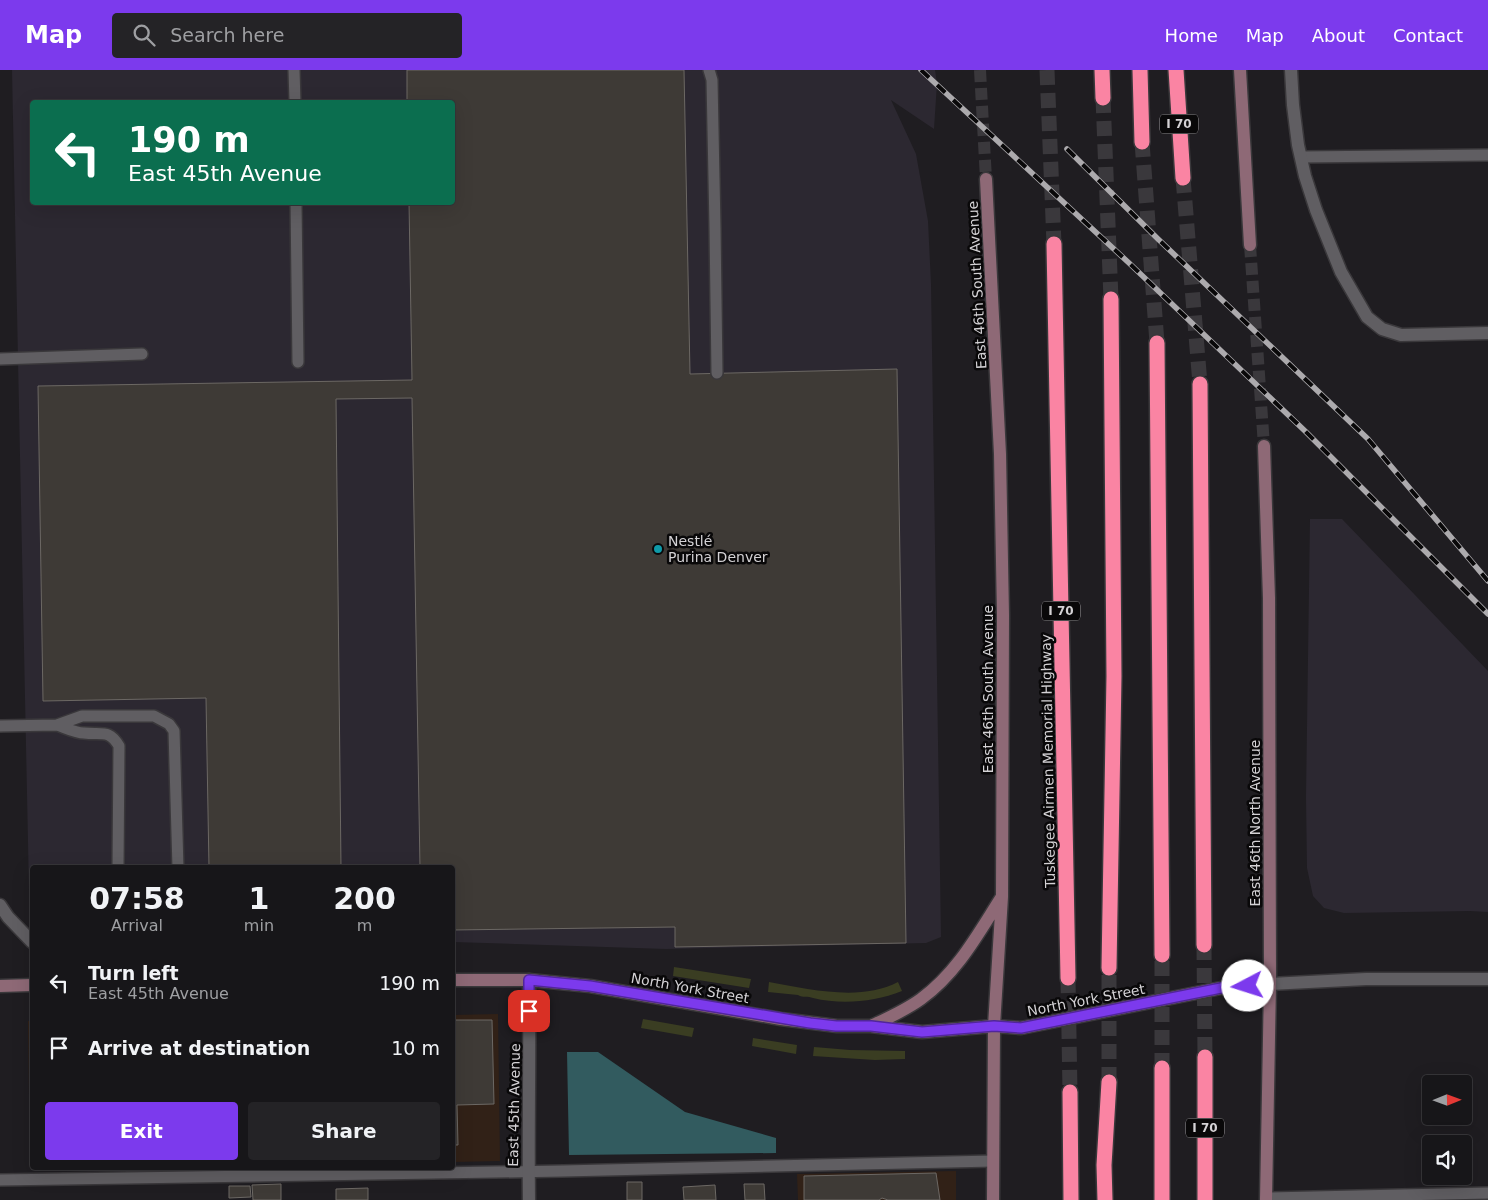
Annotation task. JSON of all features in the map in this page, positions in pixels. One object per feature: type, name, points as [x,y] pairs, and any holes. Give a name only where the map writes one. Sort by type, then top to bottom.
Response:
[{"type":"highway","points":[[1102,70],[1103,98]]},
{"type":"highway","points":[[1140,70],[1142,142]]},
{"type":"highway","name":"I 70","points":[[1176,70],[1182,178]]},
{"type":"highway","name":"Tuskegee Airmen Memorial Highway","points":[[1054,244],[1068,978]]},
{"type":"highway","points":[[1110,968],[1114,676],[1111,299]]},
{"type":"highway","points":[[1157,343],[1162,955]]},
{"type":"highway","points":[[1200,384],[1204,946]]},
{"type":"highway","name":"I 70","points":[[1205,1057],[1205,1200]]},
{"type":"highway","points":[[1162,1068],[1162,1200]]},
{"type":"highway","points":[[1104,1200],[1108,1082]]},
{"type":"highway","points":[[1070,1092],[1071,1200]]},
{"type":"main road","points":[[1240,70],[1250,245]]},
{"type":"main road","name":"East 46th South Avenue","points":[[986,179],[1000,454],[1003,615],[1002,897],[994,1026],[993,1200]]},
{"type":"main road","name":"East 46th North Avenue","points":[[1264,446],[1270,608],[1270,984],[1266,1199]]},
{"type":"main road","points":[[871,1026],[920,1000],[936,987],[955,968],[1002,897]]},
{"type":"main road","name":"North York Street","points":[[455,980],[529,980],[590,986],[810,1023],[836,1026],[871,1026],[922,1032],[994,1026],[1021,1028],[1221,988],[1270,984]]},
{"type":"main road","points":[[0,986],[30,985]]},
{"type":"street","points":[[1291,70],[1293,105],[1301,157],[1316,210],[1341,272],[1367,317],[1382,330],[1401,335],[1488,333]]},
{"type":"street","points":[[0,905],[8,917],[30,940]]},
{"type":"street","name":"North York Street","points":[[1270,984],[1366,979],[1488,979]]},
{"type":"street","name":"East 45th Avenue","points":[[529,980],[529,1200]]},
{"type":"lane","points":[[294,70],[295,100]]},
{"type":"lane","points":[[709,70],[712,80],[716,228],[717,373]]},
{"type":"lane","points":[[1301,157],[1488,155]]},
{"type":"lane","points":[[296,205],[298,362]]},
{"type":"lane","points":[[0,359],[142,354]]},
{"type":"lane","points":[[57,725],[82,716],[154,716],[169,724],[174,731],[178,865]]},
{"type":"lane","points":[[0,726],[57,725],[83,733],[107,734],[114,738],[119,746],[118,865]]},
{"type":"lane","points":[[0,1180],[529,1172],[993,1161]]},
{"type":"lane","points":[[1266,1199],[1488,1193]]},
{"type":"shaded area","name":"Nestlé Purina Denver","points":[[12,70],[935,70],[937,83],[934,129],[891,100],[916,154],[928,221],[931,284],[941,937],[926,943],[666,949],[455,942],[455,865],[30,865],[30,891]]},
{"type":"shaded area","points":[[1310,519],[1342,519],[1488,671],[1488,912],[1344,913],[1324,908],[1313,896],[1307,868],[1306,797]]},
{"type":"shaded area","points":[[498,1014],[500,1161],[455,1162],[455,1015]]},
{"type":"shaded area","points":[[28,1021],[30,1021],[30,1168]]},
{"type":"shaded area","points":[[956,1171],[956,1200],[798,1200],[797,1174]]},
{"type":"green space","points":[[674,967],[751,979],[749,988],[673,976]]},
{"type":"green space","points":[[769,982],[817,990],[851,993],[883,988],[898,982],[902,991],[880,998],[847,1002],[768,992]]},
{"type":"green space","points":[[643,1019],[694,1028],[692,1037],[641,1028]]},
{"type":"green space","points":[[753,1038],[797,1045],[796,1054],[752,1046]]},
{"type":"green space","points":[[814,1047],[905,1051],[905,1059],[875,1060],[813,1056]]},
{"type":"water","points":[[567,1052],[598,1052],[685,1112],[776,1138],[776,1153],[569,1155]]},
{"type":"building","name":"Nestlé Purina Denver","points":[[407,70],[684,70],[690,374],[897,369],[906,943],[675,947],[675,927],[455,930],[455,865],[420,865],[412,398],[336,399],[341,865],[209,865],[206,698],[43,701],[38,386],[412,380],[409,205],[455,205],[455,100],[407,100]]},
{"type":"building","points":[[455,1020],[492,1020],[494,1104],[457,1105],[458,1145],[455,1145]]},
{"type":"building","points":[[936,1173],[940,1200],[888,1200],[882,1198],[879,1200],[804,1200],[804,1176]]},
{"type":"building","points":[[627,1182],[642,1182],[642,1200],[627,1200]]},
{"type":"building","points":[[281,1184],[281,1200],[253,1200],[252,1185]]},
{"type":"building","points":[[744,1184],[764,1184],[765,1200],[745,1200]]},
{"type":"building","points":[[715,1185],[716,1200],[684,1200],[683,1187]]},
{"type":"building","points":[[229,1186],[250,1186],[251,1197],[229,1198]]},
{"type":"building","points":[[368,1188],[368,1200],[336,1200],[336,1189]]},
{"type":"tunnel","points":[[980,70],[986,179]]},
{"type":"tunnel","points":[[1047,70],[1054,244]]},
{"type":"tunnel","points":[[1103,98],[1111,299]]},
{"type":"tunnel","points":[[1142,142],[1157,343]]},
{"type":"tunnel","points":[[1183,178],[1200,384]]},
{"type":"tunnel","points":[[1250,245],[1264,446]]},
{"type":"tunnel","points":[[1204,945],[1205,1057]]},
{"type":"tunnel","points":[[1162,955],[1162,1068]]},
{"type":"tunnel","points":[[1109,968],[1109,1082]]},
{"type":"tunnel","points":[[1068,978],[1070,1092]]},
{"type":"railway","points":[[921,70],[1129,263],[1305,431],[1488,614]]},
{"type":"railway","points":[[1067,149],[1158,239],[1368,439],[1488,581]]},
{"type":"place","name":"Nestlé Purina Denver","points":[[658,549]]},
{"type":"route","points":[[529,1011],[529,980],[590,986],[810,1023],[836,1026],[871,1026],[922,1032],[994,1026],[1021,1028],[1221,988],[1248,986]]}]
